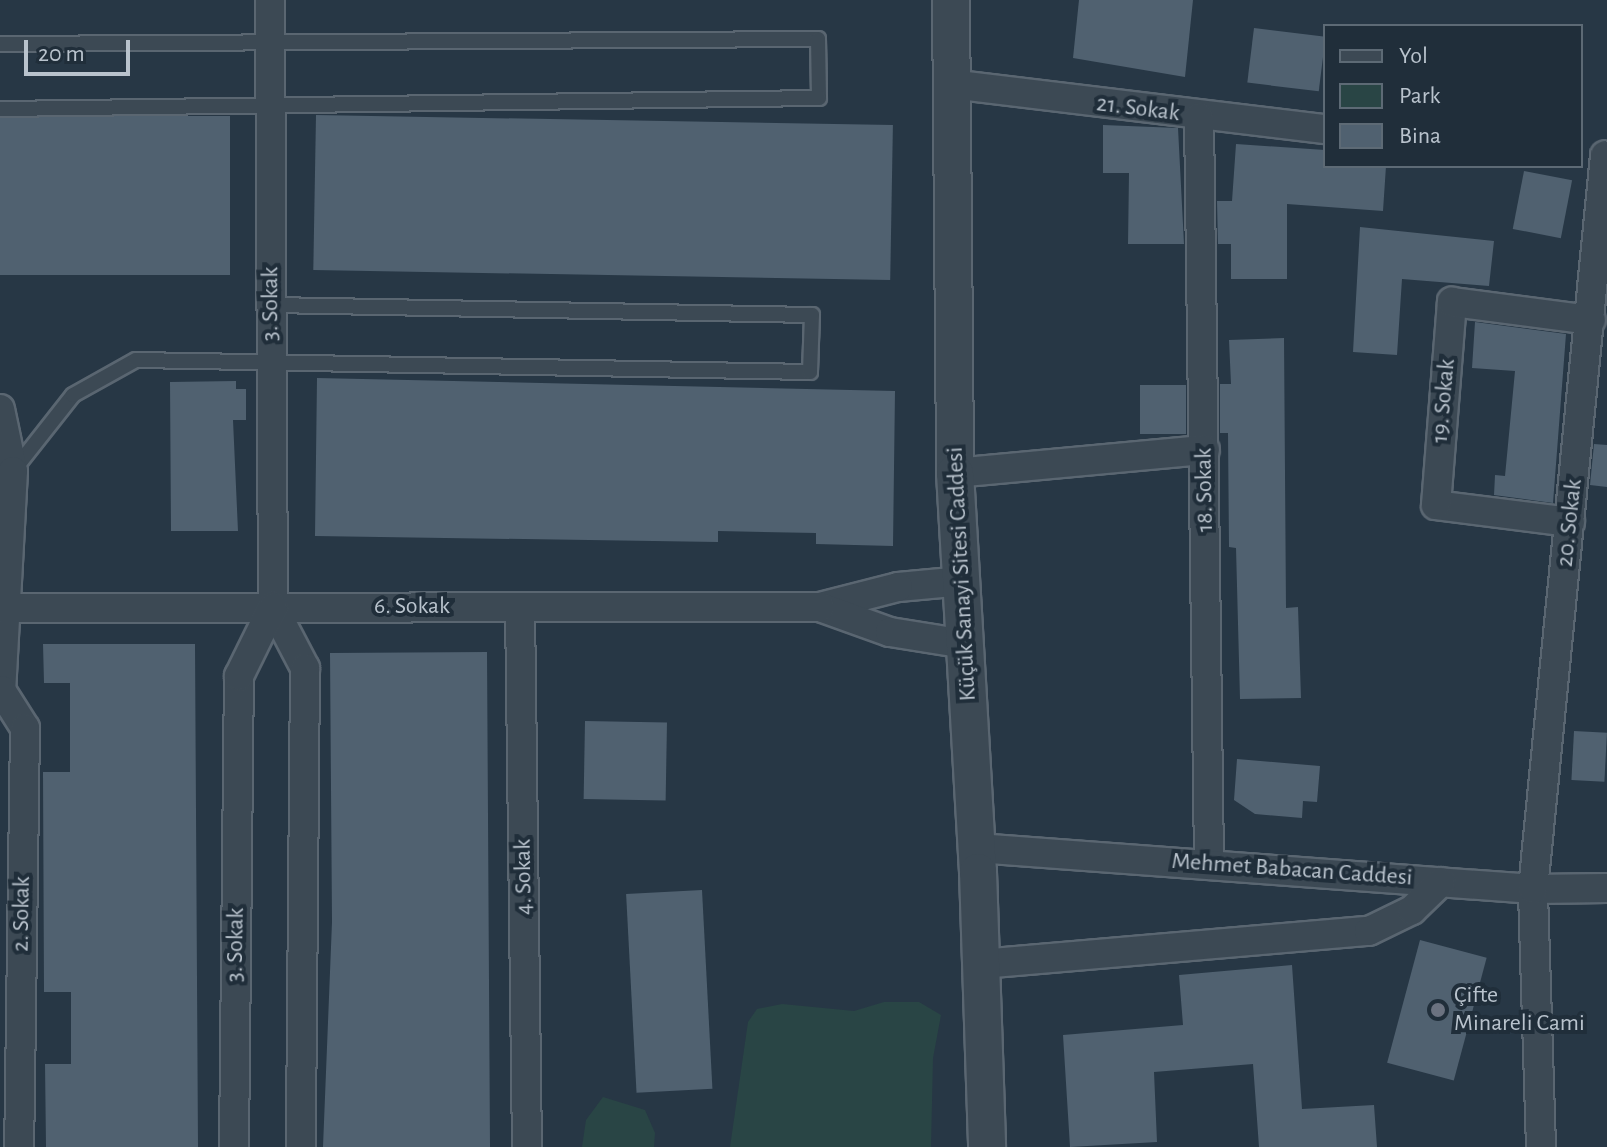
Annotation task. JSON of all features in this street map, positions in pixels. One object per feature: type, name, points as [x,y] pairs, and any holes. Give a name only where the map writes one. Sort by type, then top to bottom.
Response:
[{"type":"street","name":"3. Sokak","points":[[234,1147],[239,676],[273,607],[270,0]]},
{"type":"street","name":"Küçük Sanayi Sitesi Caddesi","points":[[951,0],[955,473],[977,848],[987,1147]]},
{"type":"street","name":"21. Sokak","points":[[951,84],[1199,117],[1323,129]]},
{"type":"street","name":"18. Sokak","points":[[1199,117],[1209,863]]},
{"type":"street","name":"20. Sokak","points":[[1541,1147],[1533,889],[1591,320],[1598,156]]},
{"type":"street","name":"19. Sokak","points":[[1570,522],[1436,505],[1452,302],[1591,320]]},
{"type":"street","points":[[0,409],[13,471],[1,691]]},
{"type":"street","points":[[955,473],[1205,450]]},
{"type":"street","points":[[820,607],[898,587],[963,581]]},
{"type":"street","name":"3. Sokak","points":[[273,607],[305,668],[301,1147]]},
{"type":"street","name":"4. Sokak","points":[[520,607],[527,1147]]},
{"type":"street","points":[[820,607],[890,632],[965,644]]},
{"type":"street","name":"6. Sokak","points":[[4,608],[820,607]]},
{"type":"street","name":"2. Sokak","points":[[1,691],[25,728],[19,1147]]},
{"type":"street","name":"Mehmet Babacan Caddesi","points":[[977,848],[1533,889],[1607,888]]},
{"type":"street","points":[[981,964],[1369,931],[1412,910],[1441,882]]},
{"type":"lane","points":[[0,44],[818,39],[819,98],[0,109]]},
{"type":"lane","points":[[13,471],[73,395],[117,367],[136,360],[810,372],[812,315],[271,305]]},
{"type":"green space","points":[[884,1002],[919,1002],[941,1015],[933,1058],[931,1147],[730,1147],[748,1022],[757,1009],[782,1004],[854,1011]]},
{"type":"green space","points":[[603,1097],[645,1110],[655,1133],[654,1147],[582,1147],[586,1120]]},
{"type":"building","points":[[1079,0],[1193,0],[1185,77],[1073,58]]},
{"type":"building","points":[[1254,28],[1323,36],[1319,91],[1247,83]]},
{"type":"building","points":[[316,115],[893,125],[890,280],[313,270]]},
{"type":"building","points":[[0,116],[230,116],[230,275],[0,275]]},
{"type":"building","points":[[1103,125],[1178,128],[1184,244],[1128,244],[1129,173],[1103,173]]},
{"type":"building","points":[[1236,144],[1323,150],[1323,168],[1386,168],[1383,211],[1287,204],[1287,279],[1231,279],[1231,244],[1218,244],[1217,201],[1232,201]]},
{"type":"building","points":[[1524,171],[1572,180],[1561,238],[1513,229]]},
{"type":"building","points":[[1360,227],[1494,241],[1489,286],[1402,279],[1397,355],[1353,352]]},
{"type":"building","points":[[1475,322],[1566,334],[1553,503],[1494,495],[1495,475],[1505,476],[1515,371],[1472,368]]},
{"type":"building","points":[[1284,338],[1286,608],[1298,607],[1301,698],[1240,699],[1236,548],[1229,547],[1228,433],[1220,433],[1220,384],[1231,384],[1229,340]]},
{"type":"building","points":[[317,378],[895,391],[893,546],[816,544],[816,533],[718,531],[718,542],[315,536]]},
{"type":"building","points":[[236,381],[236,389],[246,389],[246,420],[233,420],[238,531],[171,531],[170,382]]},
{"type":"building","points":[[1140,385],[1186,385],[1186,434],[1140,434]]},
{"type":"building","points":[[1594,444],[1607,445],[1607,487],[1590,485]]},
{"type":"building","points":[[43,644],[195,644],[198,1147],[46,1147],[45,1064],[71,1064],[71,992],[44,992],[43,772],[70,772],[70,683],[44,683]]},
{"type":"building","points":[[487,652],[490,1147],[323,1147],[332,922],[330,653]]},
{"type":"building","points":[[585,721],[667,722],[666,800],[584,799]]},
{"type":"building","points":[[1574,731],[1607,733],[1604,782],[1571,780]]},
{"type":"building","points":[[1237,759],[1320,766],[1317,802],[1303,801],[1302,818],[1255,814],[1234,800]]},
{"type":"building","points":[[702,890],[712,1089],[637,1093],[626,894]]},
{"type":"building","name":"Çifte Minareli Cami","points":[[1420,940],[1487,958],[1454,1081],[1387,1063]]},
{"type":"building","points":[[1292,965],[1302,1109],[1374,1105],[1377,1147],[1259,1147],[1253,1064],[1154,1072],[1157,1142],[1070,1147],[1063,1035],[1183,1025],[1179,975]]},
{"type":"place","name":"Çifte Minareli Cami","points":[[1438,1010]]}]
